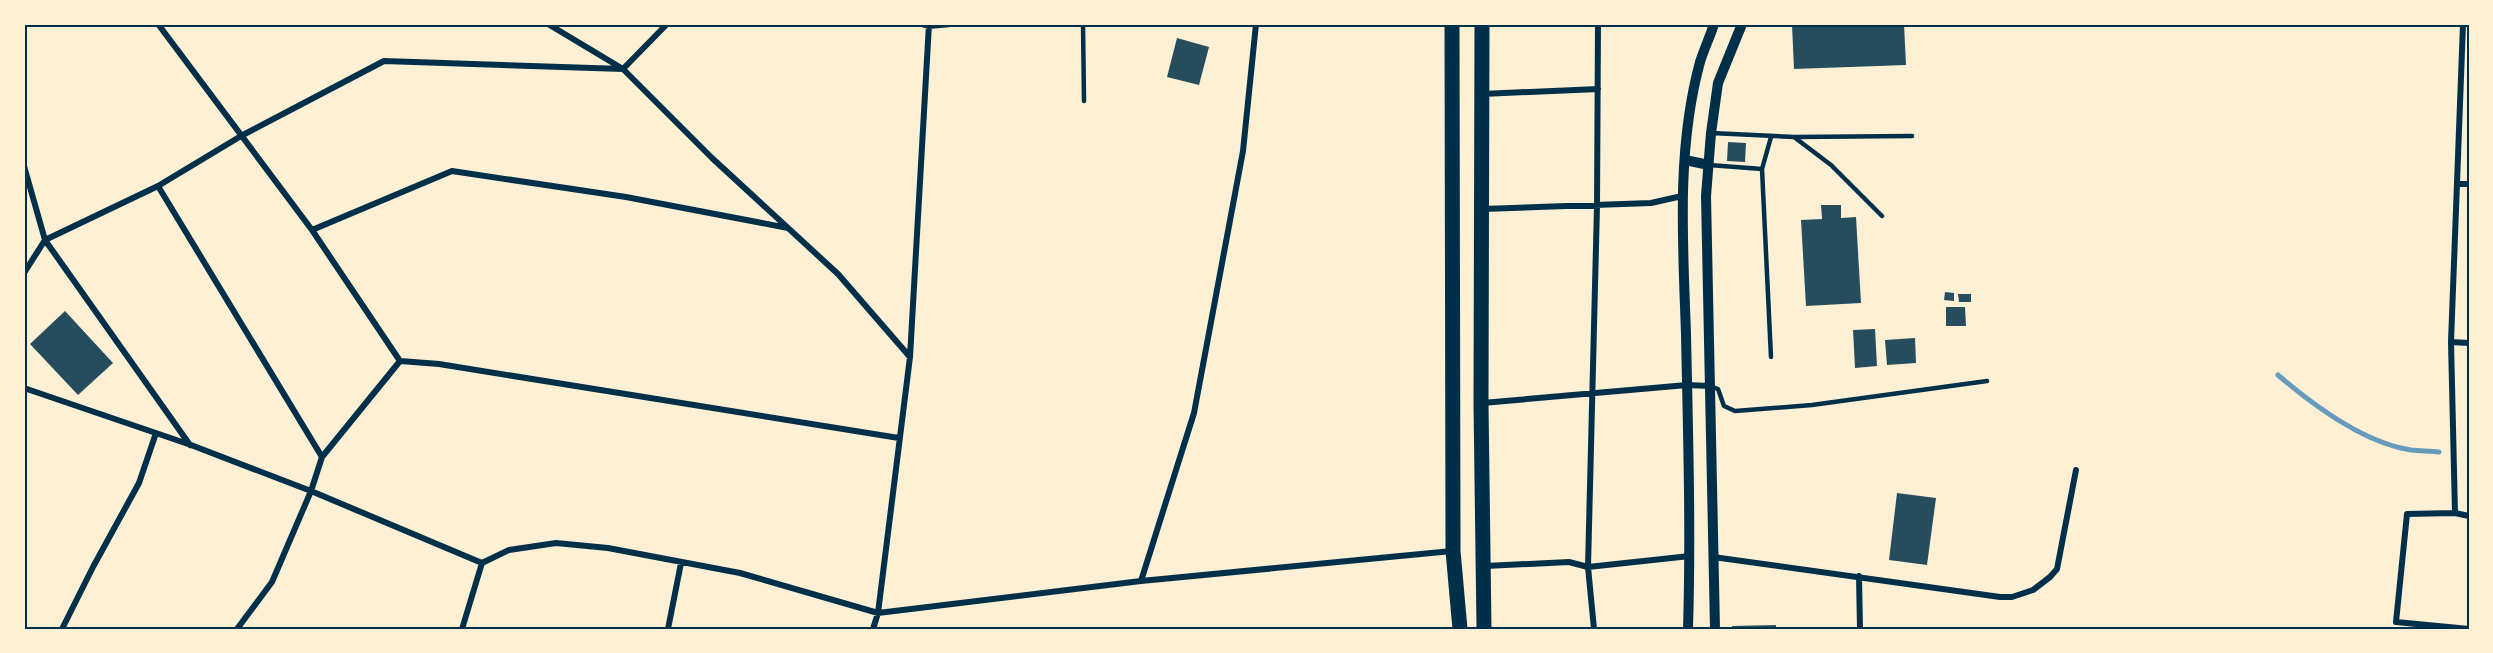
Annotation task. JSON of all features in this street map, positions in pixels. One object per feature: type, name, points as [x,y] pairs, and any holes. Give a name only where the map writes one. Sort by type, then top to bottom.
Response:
[{"type":"main road","points":[[1452,24],[1454,551],[1460,629]]},
{"type":"main road","points":[[1482,24],[1481,403],[1484,629]]},
{"type":"street","points":[[158,24],[312,230],[400,361]]},
{"type":"street","points":[[548,24],[623,69],[712,158],[838,274],[910,357]]},
{"type":"street","points":[[24,273],[45,240],[158,186],[241,136],[384,61],[623,69],[667,24]]},
{"type":"street","points":[[873,629],[878,614],[910,357],[926,25],[951,24]]},
{"type":"street","points":[[1141,581],[1194,413],[1243,151],[1257,24]]},
{"type":"street","points":[[1594,629],[1588,567],[1597,206],[1598,24]]},
{"type":"street","points":[[1688,629],[1690,556],[1682,196],[1688,128],[1700,61],[1714,24]]},
{"type":"street","points":[[1715,629],[1707,196],[1711,133],[1718,83],[1742,24]]},
{"type":"street","points":[[2455,513],[2451,342],[2457,184],[2466,44],[2463,24]]},
{"type":"street","points":[[1482,94],[1598,89]]},
{"type":"street","points":[[1685,160],[1709,165]]},
{"type":"street","points":[[24,166],[45,240],[191,445]]},
{"type":"street","points":[[312,230],[452,171],[626,197],[789,228]]},
{"type":"street","points":[[2457,184],[2469,184]]},
{"type":"street","points":[[158,186],[322,457]]},
{"type":"street","points":[[1481,209],[1651,203],[1682,196]]},
{"type":"street","points":[[2451,342],[2469,343]]},
{"type":"street","points":[[400,361],[451,366],[899,438]]},
{"type":"street","points":[[237,629],[272,582],[311,491],[322,457],[400,361]]},
{"type":"street","points":[[1481,403],[1687,385],[1710,386]]},
{"type":"street","points":[[24,388],[191,445],[311,491],[482,563]]},
{"type":"street","points":[[62,629],[139,483],[156,434]]},
{"type":"street","points":[[1713,557],[2000,597],[2023,594],[2033,590],[2057,569],[2076,470]]},
{"type":"street","points":[[2469,516],[2455,513],[2407,514],[2396,622],[2469,629]]},
{"type":"street","points":[[462,629],[482,563],[509,550],[556,543],[608,548],[740,573],[878,614],[1141,581],[1454,551]]},
{"type":"street","points":[[1483,566],[1569,562],[1588,567],[1690,556]]},
{"type":"street","points":[[668,629],[681,563]]},
{"type":"street","points":[[1859,576],[1860,629]]},
{"type":"lane","points":[[1083,24],[1084,101]]},
{"type":"lane","points":[[1711,133],[1771,137],[1912,136]]},
{"type":"lane","points":[[1771,137],[1762,169],[1771,357]]},
{"type":"lane","points":[[1794,137],[1831,165],[1882,216]]},
{"type":"lane","points":[[1709,165],[1762,169]]},
{"type":"lane","points":[[1710,386],[1718,389],[1724,406],[1735,411],[1812,405],[1988,381]]},
{"type":"building","points":[[1904,24],[1906,65],[1794,69],[1792,25]]},
{"type":"building","points":[[1177,38],[1209,47],[1199,85],[1167,77]]},
{"type":"building","points":[[1728,142],[1746,143],[1745,162],[1727,161]]},
{"type":"building","points":[[1821,205],[1841,205],[1841,218],[1856,217],[1861,303],[1806,306],[1801,220],[1822,219]]},
{"type":"building","points":[[1945,292],[1954,293],[1954,301],[1944,300]]},
{"type":"building","points":[[1958,294],[1971,294],[1971,302],[1959,302]]},
{"type":"building","points":[[1946,307],[1965,307],[1966,326],[1946,326]]},
{"type":"building","points":[[65,311],[113,363],[78,395],[30,344]]},
{"type":"building","points":[[1875,329],[1877,366],[1855,368],[1853,330]]},
{"type":"building","points":[[1915,338],[1916,363],[1887,365],[1885,340]]},
{"type":"building","points":[[1897,493],[1936,498],[1927,565],[1889,560]]},
{"type":"building","points":[[1776,625],[1776,629],[1732,629],[1732,626]]},
{"type":"waterway","points":[[2278,375],[2323,410],[2375,440],[2411,450],[2439,452]]}]
